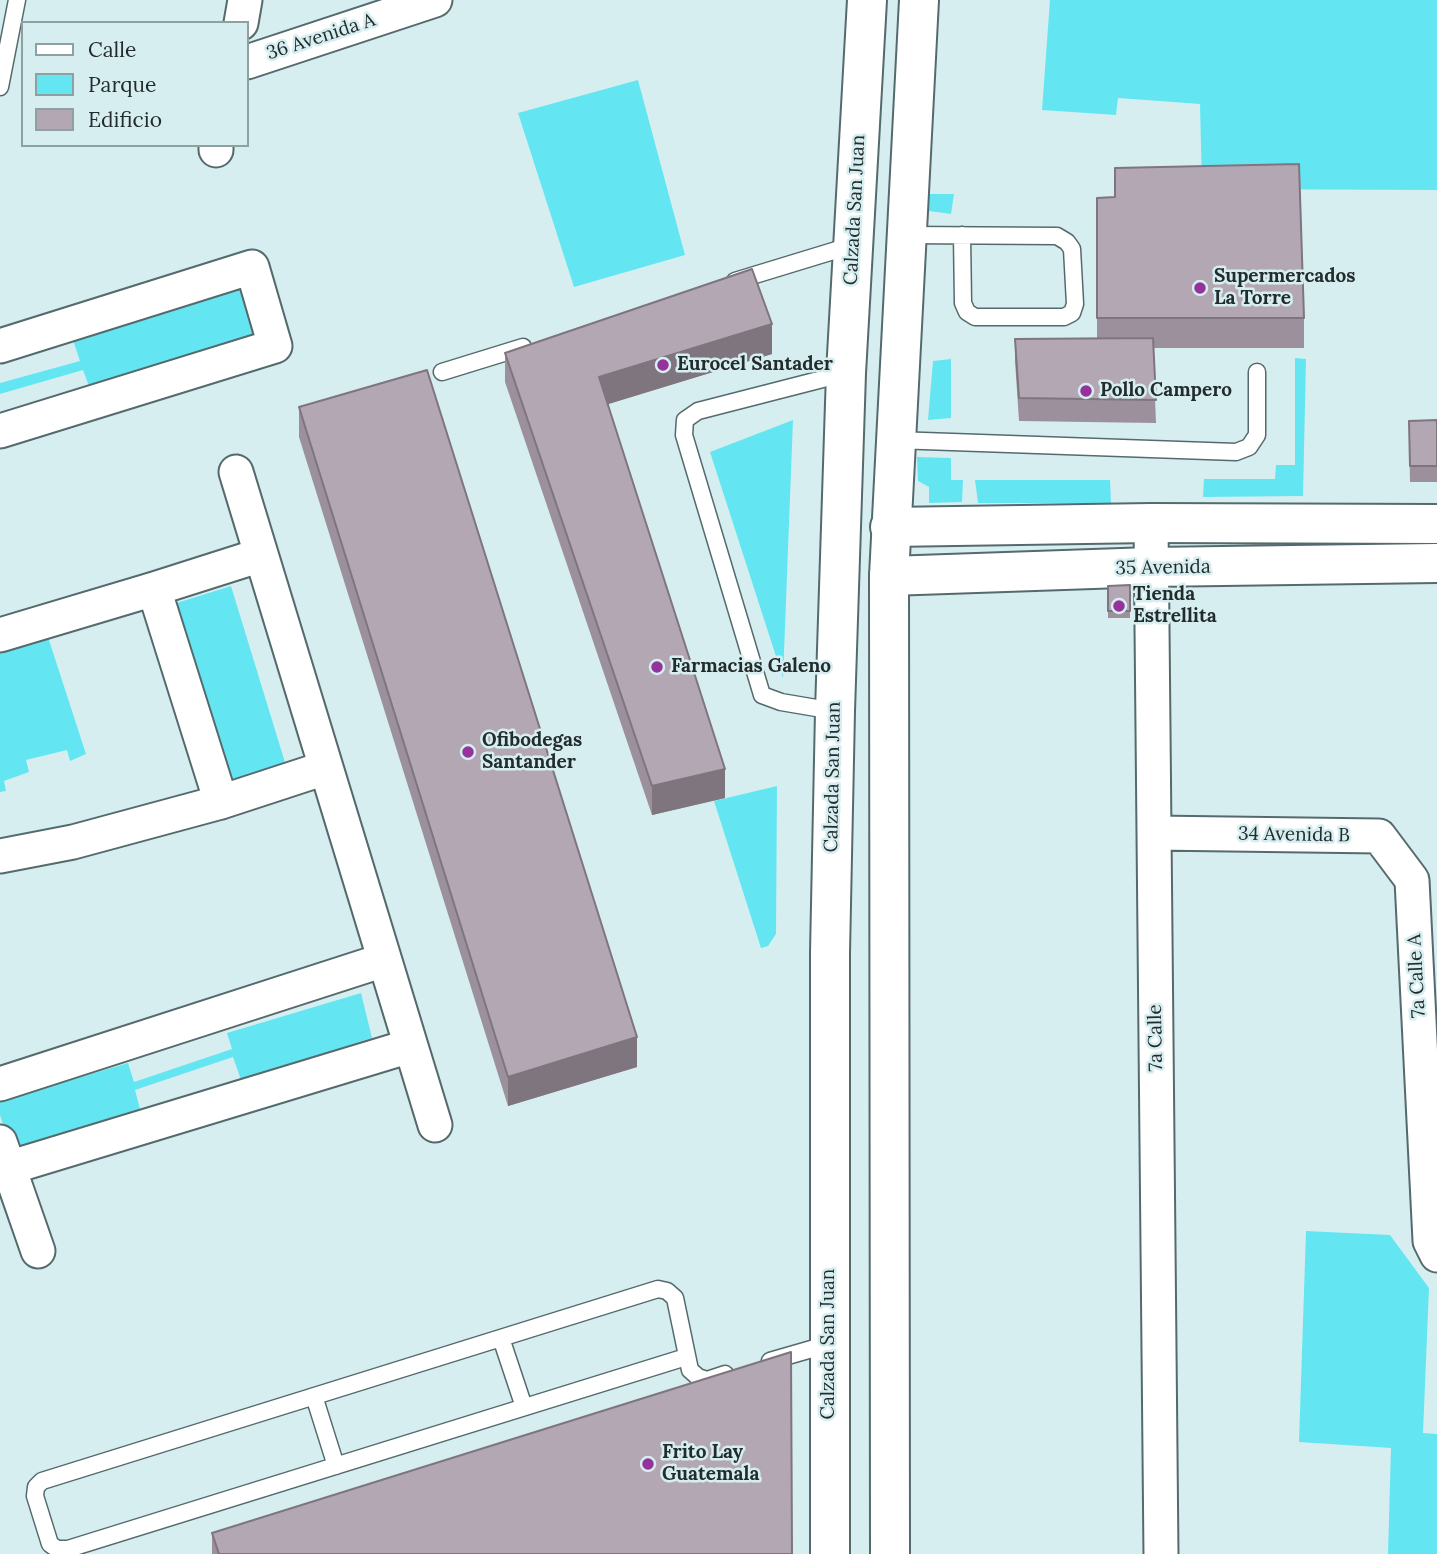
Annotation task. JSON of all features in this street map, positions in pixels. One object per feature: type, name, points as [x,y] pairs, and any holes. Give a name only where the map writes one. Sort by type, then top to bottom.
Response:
[{"type":"main road","name":"Calzada San Juan","points":[[830,1554],[830,953],[835,711],[846,373],[867,0]]},
{"type":"main road","points":[[890,1554],[889,576],[919,0]]},
{"type":"main road","points":[[890,527],[1151,523],[1437,524]]},
{"type":"main road","name":"35 Avenida","points":[[889,576],[1437,563]]},
{"type":"street","points":[[241,21],[245,0]]},
{"type":"street","name":"36 Avenida A","points":[[248,62],[435,0]]},
{"type":"street","points":[[0,346],[252,267],[275,346],[0,431]]},
{"type":"street","points":[[236,472],[435,1125]]},
{"type":"street","name":"7a Calle","points":[[1151,523],[1161,1554]]},
{"type":"street","points":[[0,635],[261,555]]},
{"type":"street","points":[[155,589],[221,802]]},
{"type":"street","points":[[0,856],[73,842],[221,802],[326,768]]},
{"type":"street","name":"34 Avenida B","points":[[1154,833],[1379,836],[1412,880]]},
{"type":"street","name":"7a Calle A","points":[[1412,880],[1434,1248]]},
{"type":"street","points":[[0,1084],[384,960]]},
{"type":"street","points":[[38,1251],[4,1155],[410,1046]]},
{"type":"lane","points":[[0,87],[17,0]]},
{"type":"lane","points":[[906,235],[962,235],[1057,236],[1072,249],[1075,304],[1072,313],[1064,317],[975,317],[967,312],[963,303],[962,235]]},
{"type":"lane","points":[[714,287],[853,245]]},
{"type":"lane","points":[[442,373],[533,344]]},
{"type":"lane","points":[[895,440],[1237,452],[1249,447],[1257,436],[1257,372]]},
{"type":"lane","points":[[835,711],[781,702],[762,695],[684,435],[685,419],[698,411],[846,373]]},
{"type":"lane","points":[[686,1357],[68,1549],[57,1549],[50,1544],[35,1496],[36,1487],[42,1481],[658,1289],[667,1291],[675,1298],[690,1370],[707,1380],[829,1344]]},
{"type":"lane","points":[[501,1338],[524,1407]]},
{"type":"lane","points":[[314,1396],[336,1466]]},
{"type":"green space","points":[[1050,0],[1437,0],[1437,190],[1202,189],[1200,104],[1118,98],[1116,115],[1042,110]]},
{"type":"green space","points":[[638,80],[685,255],[574,287],[518,113]]},
{"type":"green space","points":[[923,194],[954,194],[951,214],[922,210]]},
{"type":"green space","points":[[242,288],[255,334],[90,389],[83,370],[0,394],[0,383],[80,361],[73,340]]},
{"type":"green space","points":[[1295,358],[1306,359],[1303,496],[1203,497],[1204,479],[1275,479],[1276,465],[1295,465]]},
{"type":"green space","points":[[951,359],[951,418],[928,420],[933,361]]},
{"type":"green space","points":[[793,420],[783,678],[710,452]]},
{"type":"green space","points":[[917,457],[951,458],[951,480],[963,480],[962,502],[929,503],[929,487],[918,481]]},
{"type":"green space","points":[[975,480],[1110,480],[1111,503],[978,503]]},
{"type":"green space","points":[[231,586],[287,769],[228,788],[170,605]]},
{"type":"green space","points":[[48,637],[86,754],[70,761],[67,750],[26,760],[29,772],[4,781],[6,791],[0,792],[0,653]]},
{"type":"green space","points":[[777,786],[776,934],[768,946],[761,948],[714,801]]},
{"type":"green space","points":[[361,993],[372,1038],[241,1080],[233,1057],[135,1090],[140,1109],[11,1149],[0,1115],[0,1101],[128,1063],[134,1082],[232,1049],[227,1033]]},
{"type":"green space","points":[[1306,1231],[1390,1235],[1429,1288],[1423,1433],[1437,1434],[1437,1554],[1388,1554],[1391,1448],[1299,1442]]},
{"type":"building","name":"Supermercados La Torre","points":[[1299,164],[1304,318],[1097,318],[1097,198],[1115,197],[1115,168]]},
{"type":"building","points":[[752,269],[772,324],[599,377],[725,769],[652,786],[505,353]]},
{"type":"building","name":"Pollo Campero","points":[[1153,338],[1156,400],[1019,398],[1015,339]]},
{"type":"building","name":"Ofibodegas Santander","points":[[427,370],[637,1037],[508,1077],[299,407]]},
{"type":"building","points":[[1437,420],[1437,466],[1410,466],[1409,421]]},
{"type":"building","name":"Tienda Estrellita","points":[[1130,585],[1130,611],[1108,611],[1108,586]]},
{"type":"building","name":"Frito Lay Guatemala","points":[[791,1352],[792,1554],[219,1554],[212,1533]]},
{"type":"place","name":"Supermercados La Torre","points":[[1200,288]]},
{"type":"place","name":"Eurocel Santader","points":[[663,365]]},
{"type":"place","name":"Pollo Campero","points":[[1086,391]]},
{"type":"place","name":"Tienda Estrellita","points":[[1119,606]]},
{"type":"place","name":"Farmacias Galeno","points":[[657,667]]},
{"type":"place","name":"Ofibodegas Santander","points":[[468,752]]},
{"type":"place","name":"Frito Lay Guatemala","points":[[648,1464]]}]
